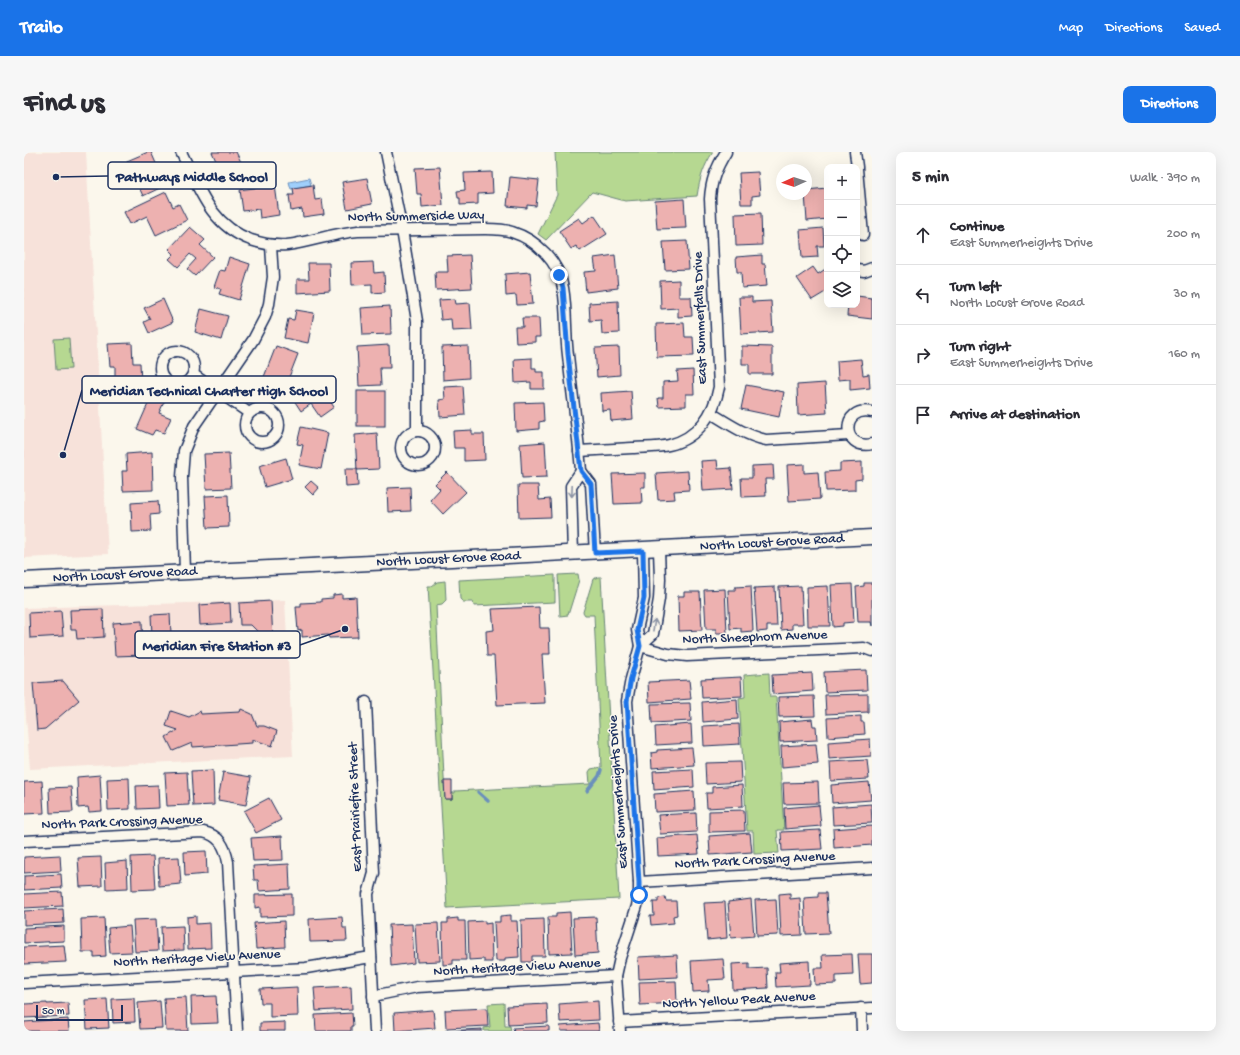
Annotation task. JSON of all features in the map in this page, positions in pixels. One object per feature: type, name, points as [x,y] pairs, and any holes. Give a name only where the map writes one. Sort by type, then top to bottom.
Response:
[{"type":"main road","name":"North Locust Grove Road","points":[[24,580],[643,551],[872,538]]},
{"type":"street","points":[[182,152],[205,200],[220,222],[242,236],[271,246],[273,277],[265,317],[252,340],[194,426],[184,451],[182,478],[186,572]]},
{"type":"street","points":[[386,152],[402,230],[416,321],[417,430]]},
{"type":"street","name":"East Summerfalls Drive","points":[[580,451],[670,445],[683,440],[694,433],[711,413],[716,401],[719,387],[710,199],[714,173],[726,152]]},
{"type":"street","points":[[855,152],[856,164]]},
{"type":"street","points":[[860,198],[864,237]]},
{"type":"street","name":"North Summerside Way","points":[[271,246],[287,245],[345,232],[402,230],[498,230],[511,232],[524,237],[535,244],[553,263],[563,288],[568,354],[580,451]]},
{"type":"street","points":[[860,270],[864,271],[872,268]]},
{"type":"street","points":[[194,375],[249,413]]},
{"type":"street","points":[[872,412],[858,412],[849,422],[848,428],[849,435],[853,441],[859,445],[866,446],[872,444]]},
{"type":"street","points":[[711,413],[752,437],[766,440],[849,435]]},
{"type":"street","points":[[580,451],[581,471],[591,484],[595,553]]},
{"type":"street","points":[[573,554],[571,486],[581,471]]},
{"type":"street","name":"East Summerheights Drive","points":[[640,646],[653,634],[659,599],[659,550]]},
{"type":"street","name":"East Summerheights Drive","points":[[619,1026],[616,976],[639,895],[627,701],[631,678],[640,646],[637,630],[644,598],[643,551]]},
{"type":"street","name":"North Sheephorn Avenue","points":[[640,646],[668,654],[687,656],[864,648],[872,651]]},
{"type":"street","name":"East Prairiefire Street","points":[[366,702],[374,873],[368,894],[375,1031]]},
{"type":"street","name":"North Park Crossing Avenue","points":[[24,841],[203,832],[211,834],[219,839],[228,862],[233,972]]},
{"type":"street","name":"North Park Crossing Avenue","points":[[639,882],[872,868]]},
{"type":"street","name":"North Heritage View Avenue","points":[[24,983],[306,968],[371,957]]},
{"type":"street","points":[[233,972],[237,1031]]},
{"type":"street","name":"North Heritage View Avenue","points":[[373,996],[417,987],[616,976]]},
{"type":"street","points":[[861,1008],[862,1031]]},
{"type":"street","name":"North Yellow Peak Avenue","points":[[619,1026],[872,1008]]},
{"type":"shaded area","points":[[24,152],[86,152],[108,554],[24,558]]},
{"type":"shaded area","points":[[285,600],[293,756],[30,769],[24,691],[24,608]]},
{"type":"green space","points":[[555,152],[713,152],[702,173],[697,196],[625,201],[592,192],[546,240],[538,234],[557,195]]},
{"type":"green space","points":[[69,338],[71,369],[56,370],[54,339]]},
{"type":"green space","points":[[578,574],[579,580],[568,615],[560,616],[558,575]]},
{"type":"green space","points":[[555,575],[555,602],[474,606],[473,602],[463,602],[460,599],[459,580]]},
{"type":"green space","points":[[601,577],[619,899],[447,908],[428,586],[432,586],[437,582],[445,581],[446,600],[442,604],[436,605],[445,799],[452,799],[452,793],[455,793],[455,791],[590,784],[589,772],[591,769],[601,767],[594,615],[585,615],[583,612],[593,579]]},
{"type":"green space","points":[[769,673],[770,697],[776,697],[784,830],[777,830],[779,853],[754,854],[753,831],[747,831],[739,698],[745,697],[744,675]]},
{"type":"green space","points":[[504,1003],[505,1026],[510,1026],[511,1031],[484,1031],[484,1028],[490,1027],[488,1004]]},
{"type":"water","points":[[309,178],[311,185],[291,189],[289,182]]},
{"type":"building","points":[[151,152],[158,168],[154,170],[162,187],[143,196],[127,161]]},
{"type":"building","points":[[212,152],[236,152],[242,164],[219,176],[213,162],[216,161]]},
{"type":"building","points":[[440,167],[443,205],[422,207],[421,194],[417,194],[415,168]]},
{"type":"building","points":[[492,172],[493,193],[478,194],[478,204],[460,205],[460,198],[458,198],[457,191],[465,190],[464,173]]},
{"type":"building","points":[[758,172],[760,195],[752,196],[752,204],[741,204],[739,173]]},
{"type":"building","points":[[510,177],[539,180],[536,206],[527,205],[527,208],[507,206]]},
{"type":"building","points":[[367,178],[372,204],[347,209],[342,182]]},
{"type":"building","points":[[275,185],[279,215],[260,218],[259,209],[243,211],[240,190]]},
{"type":"building","points":[[313,185],[315,200],[322,199],[324,214],[303,217],[302,209],[291,211],[289,195],[294,195],[293,188]]},
{"type":"building","points":[[824,188],[824,219],[807,221],[805,200],[812,200],[812,189]]},
{"type":"building","points":[[166,192],[173,207],[179,204],[187,220],[156,235],[147,216],[130,224],[124,212]]},
{"type":"building","points":[[684,199],[686,228],[657,229],[655,201]]},
{"type":"building","points":[[761,213],[762,245],[736,246],[735,214]]},
{"type":"building","points":[[594,215],[607,234],[580,251],[576,246],[571,249],[559,231],[579,218],[583,223]]},
{"type":"building","points":[[190,227],[205,240],[200,245],[213,257],[195,276],[187,269],[196,259],[190,254],[178,267],[169,259],[174,254],[169,249]]},
{"type":"building","points":[[823,228],[824,246],[817,246],[818,257],[802,258],[800,230]]},
{"type":"building","points":[[687,241],[689,269],[665,270],[663,242]]},
{"type":"building","points":[[470,255],[472,288],[436,290],[435,272],[448,272],[447,256]]},
{"type":"building","points":[[615,255],[618,288],[586,292],[584,272],[596,271],[594,258]]},
{"type":"building","points":[[762,255],[762,264],[765,264],[767,286],[742,288],[741,272],[737,272],[736,257]]},
{"type":"building","points":[[229,257],[250,264],[239,300],[219,294],[221,289],[214,287],[220,270],[225,271]]},
{"type":"building","points":[[373,262],[374,273],[384,272],[385,292],[372,293],[372,284],[352,285],[351,263]]},
{"type":"building","points":[[308,263],[329,263],[330,291],[297,293],[297,279],[309,279]]},
{"type":"building","points":[[813,267],[818,274],[824,270],[824,293],[812,300],[797,278]]},
{"type":"building","points":[[530,272],[533,304],[517,305],[516,295],[506,296],[505,274]]},
{"type":"building","points":[[679,280],[679,297],[691,297],[692,316],[678,317],[678,308],[661,309],[660,281]]},
{"type":"building","points":[[860,296],[872,298],[872,319],[847,316],[848,308],[860,308]]},
{"type":"building","points":[[739,297],[752,297],[752,302],[771,301],[773,332],[741,334]]},
{"type":"building","points":[[163,299],[173,322],[149,333],[144,322],[150,319],[144,308]]},
{"type":"building","points":[[455,299],[456,304],[470,303],[472,330],[452,331],[451,319],[441,320],[439,300]]},
{"type":"building","points":[[618,301],[619,333],[602,334],[601,320],[590,321],[589,303]]},
{"type":"building","points":[[390,306],[391,334],[363,335],[361,308]]},
{"type":"building","points":[[201,309],[228,316],[221,340],[195,332]]},
{"type":"building","points":[[296,310],[314,313],[308,343],[284,338],[288,319],[294,320]]},
{"type":"building","points":[[522,318],[539,318],[540,337],[535,337],[535,342],[516,343],[515,327],[523,327]]},
{"type":"building","points":[[684,323],[685,337],[693,337],[694,356],[657,357],[656,324]]},
{"type":"building","points":[[132,343],[133,363],[140,363],[141,383],[123,384],[123,379],[115,380],[115,366],[110,366],[108,344]]},
{"type":"building","points":[[389,345],[390,368],[380,368],[381,385],[359,386],[357,347]]},
{"type":"building","points":[[276,346],[298,354],[284,390],[262,382]]},
{"type":"building","points":[[468,346],[469,378],[443,380],[442,347]]},
{"type":"building","points":[[742,346],[772,347],[772,374],[749,374],[749,364],[742,364]]},
{"type":"building","points":[[619,347],[620,375],[597,377],[595,348]]},
{"type":"building","points":[[532,358],[532,368],[536,368],[536,372],[544,372],[544,389],[531,389],[531,382],[515,383],[514,359]]},
{"type":"building","points":[[861,359],[863,375],[869,374],[870,388],[850,390],[850,379],[838,380],[837,361]]},
{"type":"building","points":[[693,370],[694,394],[686,394],[686,406],[659,407],[658,398],[663,398],[663,382],[678,381],[677,371]]},
{"type":"building","points":[[317,382],[334,407],[320,417],[311,404],[301,411],[290,394],[302,386],[305,391]]},
{"type":"building","points":[[825,383],[827,413],[798,415],[797,385]]},
{"type":"building","points":[[746,385],[784,392],[779,417],[741,409]]},
{"type":"building","points":[[463,386],[465,415],[440,417],[439,400],[445,399],[444,387]]},
{"type":"building","points":[[357,391],[385,391],[385,426],[357,426]]},
{"type":"building","points":[[631,391],[633,419],[611,421],[610,410],[602,411],[601,393]]},
{"type":"building","points":[[152,395],[165,400],[159,413],[171,418],[164,433],[155,430],[152,435],[137,429]]},
{"type":"building","points":[[543,402],[544,421],[539,422],[539,429],[516,431],[515,403]]},
{"type":"building","points":[[301,427],[328,433],[321,469],[299,465],[303,445],[297,444]]},
{"type":"building","points":[[472,430],[472,434],[484,434],[485,460],[464,461],[464,448],[454,448],[453,431]]},
{"type":"building","points":[[377,433],[379,469],[357,470],[355,435]]},
{"type":"building","points":[[545,442],[547,477],[522,478],[520,444]]},
{"type":"building","points":[[152,452],[153,490],[123,491],[122,471],[127,471],[126,454]]},
{"type":"building","points":[[229,453],[231,488],[206,489],[204,454]]},
{"type":"building","points":[[286,458],[292,479],[265,487],[259,466]]},
{"type":"building","points":[[717,460],[718,469],[731,468],[733,489],[703,491],[701,461]]},
{"type":"building","points":[[862,462],[862,479],[855,480],[855,490],[826,491],[825,472],[840,471],[840,463]]},
{"type":"building","points":[[804,464],[804,473],[818,472],[820,499],[789,501],[787,465]]},
{"type":"building","points":[[773,465],[774,479],[765,479],[766,496],[742,497],[741,478],[752,478],[752,466]]},
{"type":"building","points":[[345,469],[357,469],[358,486],[346,487]]},
{"type":"building","points":[[688,471],[689,490],[674,491],[675,499],[658,500],[656,473]]},
{"type":"building","points":[[447,472],[466,492],[443,514],[430,500],[440,489],[435,484]]},
{"type":"building","points":[[645,473],[645,487],[641,487],[642,503],[614,504],[612,474]]},
{"type":"building","points":[[311,481],[319,488],[313,495],[305,487]]},
{"type":"building","points":[[518,485],[538,485],[539,500],[550,499],[551,517],[519,518]]},
{"type":"building","points":[[410,487],[411,511],[388,512],[387,488]]},
{"type":"building","points":[[228,495],[229,527],[207,528],[205,496]]},
{"type":"building","points":[[158,501],[159,514],[150,515],[151,531],[132,532],[131,503]]},
{"type":"building","points":[[864,583],[872,583],[872,626],[871,622],[858,622],[856,587],[864,586]]},
{"type":"building","points":[[852,584],[854,622],[843,623],[843,626],[833,627],[831,585]]},
{"type":"building","points":[[751,586],[753,631],[741,632],[741,628],[730,629],[728,590],[735,590],[735,587]]},
{"type":"building","points":[[801,586],[803,624],[792,624],[792,629],[781,630],[779,587]]},
{"type":"building","points":[[828,586],[830,626],[808,626],[807,587]]},
{"type":"building","points":[[775,587],[777,626],[767,626],[767,631],[757,632],[754,588]]},
{"type":"building","points":[[725,589],[727,633],[716,633],[716,629],[706,629],[704,590]]},
{"type":"building","points":[[684,592],[700,592],[702,630],[679,631],[678,596],[684,596]]},
{"type":"building","points":[[342,594],[342,598],[356,597],[358,637],[329,638],[328,635],[302,637],[302,630],[298,631],[296,607],[301,607],[301,603],[321,602],[321,599],[333,598],[333,595]]},
{"type":"building","points":[[271,601],[273,640],[257,641],[257,631],[251,625],[240,625],[239,603]]},
{"type":"building","points":[[230,603],[231,623],[200,625],[199,605]]},
{"type":"building","points":[[539,607],[540,628],[549,628],[550,654],[542,654],[545,703],[497,705],[494,656],[487,656],[486,631],[494,630],[492,609]]},
{"type":"building","points":[[103,609],[104,637],[77,639],[76,630],[71,630],[70,610]]},
{"type":"building","points":[[61,611],[63,636],[30,638],[29,613]]},
{"type":"building","points":[[170,614],[172,653],[153,654],[151,615]]},
{"type":"building","points":[[142,621],[143,655],[115,656],[113,623]]},
{"type":"building","points":[[866,670],[867,690],[825,692],[824,672]]},
{"type":"building","points":[[812,673],[813,691],[773,694],[772,675]]},
{"type":"building","points":[[741,677],[742,696],[702,698],[701,679]]},
{"type":"building","points":[[689,680],[691,699],[649,702],[648,682]]},
{"type":"building","points":[[63,681],[79,700],[45,729],[37,730],[33,683]]},
{"type":"building","points":[[868,694],[868,712],[826,714],[825,695]]},
{"type":"building","points":[[814,696],[815,716],[779,717],[778,697]]},
{"type":"building","points":[[737,699],[738,719],[703,722],[702,702]]},
{"type":"building","points":[[690,703],[691,721],[652,723],[651,704]]},
{"type":"building","points":[[241,709],[252,714],[257,726],[264,726],[277,731],[272,746],[252,739],[252,743],[193,747],[192,743],[173,751],[166,737],[178,730],[166,726],[171,711],[189,717],[200,711],[201,714],[240,712]]},
{"type":"building","points":[[861,716],[861,722],[864,722],[865,734],[828,737],[827,718]]},
{"type":"building","points":[[812,719],[813,726],[816,726],[817,740],[780,742],[779,722]]},
{"type":"building","points":[[691,724],[692,743],[656,745],[655,727]]},
{"type":"building","points":[[739,724],[740,744],[704,746],[703,726]]},
{"type":"building","points":[[870,739],[871,756],[829,759],[828,742]]},
{"type":"building","points":[[816,744],[818,764],[782,767],[781,746]]},
{"type":"building","points":[[692,748],[694,765],[652,768],[651,753],[657,752],[657,750]]},
{"type":"building","points":[[867,760],[869,779],[831,781],[830,762]]},
{"type":"building","points":[[740,762],[741,782],[706,784],[705,763]]},
{"type":"building","points":[[693,769],[694,787],[654,790],[653,771]]},
{"type":"building","points":[[213,770],[214,805],[193,806],[191,771]]},
{"type":"building","points":[[187,772],[189,805],[167,806],[165,773]]},
{"type":"building","points":[[223,772],[251,777],[246,805],[218,800]]},
{"type":"building","points":[[100,775],[102,811],[89,812],[88,807],[78,808],[77,777]]},
{"type":"building","points":[[129,778],[130,809],[108,810],[107,779]]},
{"type":"building","points":[[42,781],[44,813],[24,814],[24,782]]},
{"type":"building","points":[[444,781],[452,781],[452,799],[445,799]]},
{"type":"building","points":[[818,782],[819,803],[784,804],[783,783]]},
{"type":"building","points":[[869,782],[871,800],[832,803],[831,785]]},
{"type":"building","points":[[158,785],[159,808],[137,809],[136,786]]},
{"type":"building","points":[[742,785],[743,806],[707,808],[706,793],[712,793],[712,787]]},
{"type":"building","points":[[71,787],[73,812],[50,813],[49,788]]},
{"type":"building","points":[[694,791],[695,810],[655,812],[654,794]]},
{"type":"building","points":[[269,798],[281,820],[256,833],[244,811]]},
{"type":"building","points":[[871,804],[872,823],[833,825],[832,807]]},
{"type":"building","points":[[819,805],[821,826],[785,829],[784,808]]},
{"type":"building","points":[[744,810],[745,831],[709,832],[709,811]]},
{"type":"building","points":[[696,813],[697,832],[660,834],[658,815]]},
{"type":"building","points":[[872,826],[872,845],[834,848],[833,829]]},
{"type":"building","points":[[820,830],[822,849],[782,851],[781,832]]},
{"type":"building","points":[[750,833],[752,852],[710,855],[709,836]]},
{"type":"building","points":[[697,835],[699,854],[658,856],[657,838]]},
{"type":"building","points":[[282,836],[283,860],[253,861],[251,838]]},
{"type":"building","points":[[206,851],[207,874],[185,876],[184,852]]},
{"type":"building","points":[[60,855],[61,871],[24,873],[24,857]]},
{"type":"building","points":[[153,856],[155,889],[132,890],[131,857]]},
{"type":"building","points":[[101,857],[102,886],[80,887],[78,858]]},
{"type":"building","points":[[179,857],[181,884],[159,886],[158,858]]},
{"type":"building","points":[[127,861],[128,888],[106,889],[105,863]]},
{"type":"building","points":[[289,864],[290,889],[259,891],[258,880],[254,880],[253,866]]},
{"type":"building","points":[[61,874],[62,888],[24,890],[24,876]]},
{"type":"building","points":[[62,892],[63,906],[24,908],[24,894]]},
{"type":"building","points":[[790,893],[790,899],[800,898],[802,935],[781,936],[779,894]]},
{"type":"building","points":[[818,893],[826,893],[829,933],[806,934],[804,898],[818,897]]},
{"type":"building","points":[[292,894],[292,916],[260,917],[260,907],[255,908],[255,895]]},
{"type":"building","points":[[665,897],[666,901],[676,901],[677,915],[673,916],[674,923],[651,925],[650,916],[654,916],[653,902],[658,902],[658,898]]},
{"type":"building","points":[[751,899],[754,936],[731,938],[728,902]]},
{"type":"building","points":[[776,899],[778,935],[757,936],[755,900]]},
{"type":"building","points":[[725,902],[727,938],[707,940],[704,903]]},
{"type":"building","points":[[63,909],[64,923],[24,925],[24,911]]},
{"type":"building","points":[[570,912],[572,953],[549,954],[548,917],[556,917],[556,913]]},
{"type":"building","points":[[511,915],[511,921],[517,921],[519,957],[505,958],[505,961],[496,961],[494,922],[500,922],[500,916]]},
{"type":"building","points":[[196,916],[196,924],[210,923],[211,948],[188,949],[187,917]]},
{"type":"building","points":[[342,917],[343,928],[346,928],[347,941],[310,942],[309,919]]},
{"type":"building","points":[[596,917],[598,953],[575,955],[573,918]]},
{"type":"building","points":[[104,918],[106,956],[94,957],[94,952],[82,952],[81,919]]},
{"type":"building","points":[[458,918],[458,921],[465,921],[466,960],[453,960],[453,964],[443,965],[442,923],[448,923],[448,919]]},
{"type":"building","points":[[156,919],[158,951],[135,952],[133,920]]},
{"type":"building","points":[[544,919],[545,956],[532,956],[532,962],[522,962],[521,920]]},
{"type":"building","points":[[284,921],[285,947],[256,949],[254,923]]},
{"type":"building","points":[[485,921],[485,924],[491,923],[492,962],[484,962],[484,959],[469,960],[468,922]]},
{"type":"building","points":[[438,923],[440,961],[417,962],[415,924]]},
{"type":"building","points":[[412,924],[414,963],[391,966],[389,925]]},
{"type":"building","points":[[64,926],[64,941],[24,943],[24,928]]},
{"type":"building","points":[[130,926],[132,952],[110,953],[108,928]]},
{"type":"building","points":[[183,926],[184,950],[162,951],[161,927]]},
{"type":"building","points":[[64,945],[66,962],[24,964],[24,947]]},
{"type":"building","points":[[852,954],[853,975],[836,976],[836,984],[815,985],[814,968],[823,968],[822,955]]},
{"type":"building","points":[[858,954],[872,954],[872,983],[860,984]]},
{"type":"building","points":[[677,955],[678,977],[639,979],[638,957]]},
{"type":"building","points":[[723,959],[725,979],[708,980],[709,991],[693,992],[691,961]]},
{"type":"building","points":[[809,961],[810,985],[776,987],[775,972],[780,972],[779,963]]},
{"type":"building","points":[[749,963],[749,969],[767,968],[768,988],[733,990],[732,964]]},
{"type":"building","points":[[676,981],[677,1003],[640,1005],[639,982]]},
{"type":"building","points":[[351,986],[352,1009],[316,1011],[314,988]]},
{"type":"building","points":[[297,987],[298,1016],[270,1017],[270,1003],[261,1003],[260,989]]},
{"type":"building","points":[[216,996],[218,1023],[192,1024],[191,997]]},
{"type":"building","points":[[186,997],[188,1031],[166,1031],[164,998]]},
{"type":"building","points":[[134,998],[135,1022],[113,1023],[112,999]]},
{"type":"building","points":[[107,999],[109,1028],[87,1029],[85,1000]]},
{"type":"building","points":[[160,1001],[162,1028],[140,1029],[138,1003]]},
{"type":"building","points":[[598,1001],[599,1020],[560,1022],[559,1004]]},
{"type":"building","points":[[68,1003],[69,1016],[24,1018],[24,1004]]},
{"type":"building","points":[[547,1004],[548,1023],[508,1025],[507,1006]]},
{"type":"building","points":[[487,1008],[488,1026],[446,1028],[445,1010]]},
{"type":"building","points":[[433,1010],[435,1028],[395,1031],[394,1013]]},
{"type":"building","points":[[352,1013],[353,1026],[351,1026],[351,1031],[316,1031],[315,1015]]},
{"type":"building","points":[[68,1019],[69,1031],[24,1031],[24,1022]]},
{"type":"building","points":[[285,1022],[285,1031],[260,1031],[260,1023]]},
{"type":"building","points":[[598,1023],[599,1031],[561,1031],[560,1026]]},
{"type":"building","points":[[549,1026],[549,1031],[514,1031],[513,1028]]},
{"type":"building","points":[[482,1029],[482,1031],[445,1031]]},
{"type":"waterway","points":[[587,791],[599,776],[601,770]]},
{"type":"waterway","points":[[478,792],[488,801]]},
{"type":"place","name":"Pathways Middle School","points":[[56,177]]},
{"type":"place","name":"Meridian Technical Charter High School","points":[[63,455]]},
{"type":"place","name":"Meridian Fire Station #3","points":[[345,629]]},
{"type":"route","points":[[559,275],[563,288],[568,354],[580,451],[581,471],[591,484],[595,553],[643,551],[645,579],[644,598],[637,630],[640,646],[631,678],[627,701],[639,895]]}]
